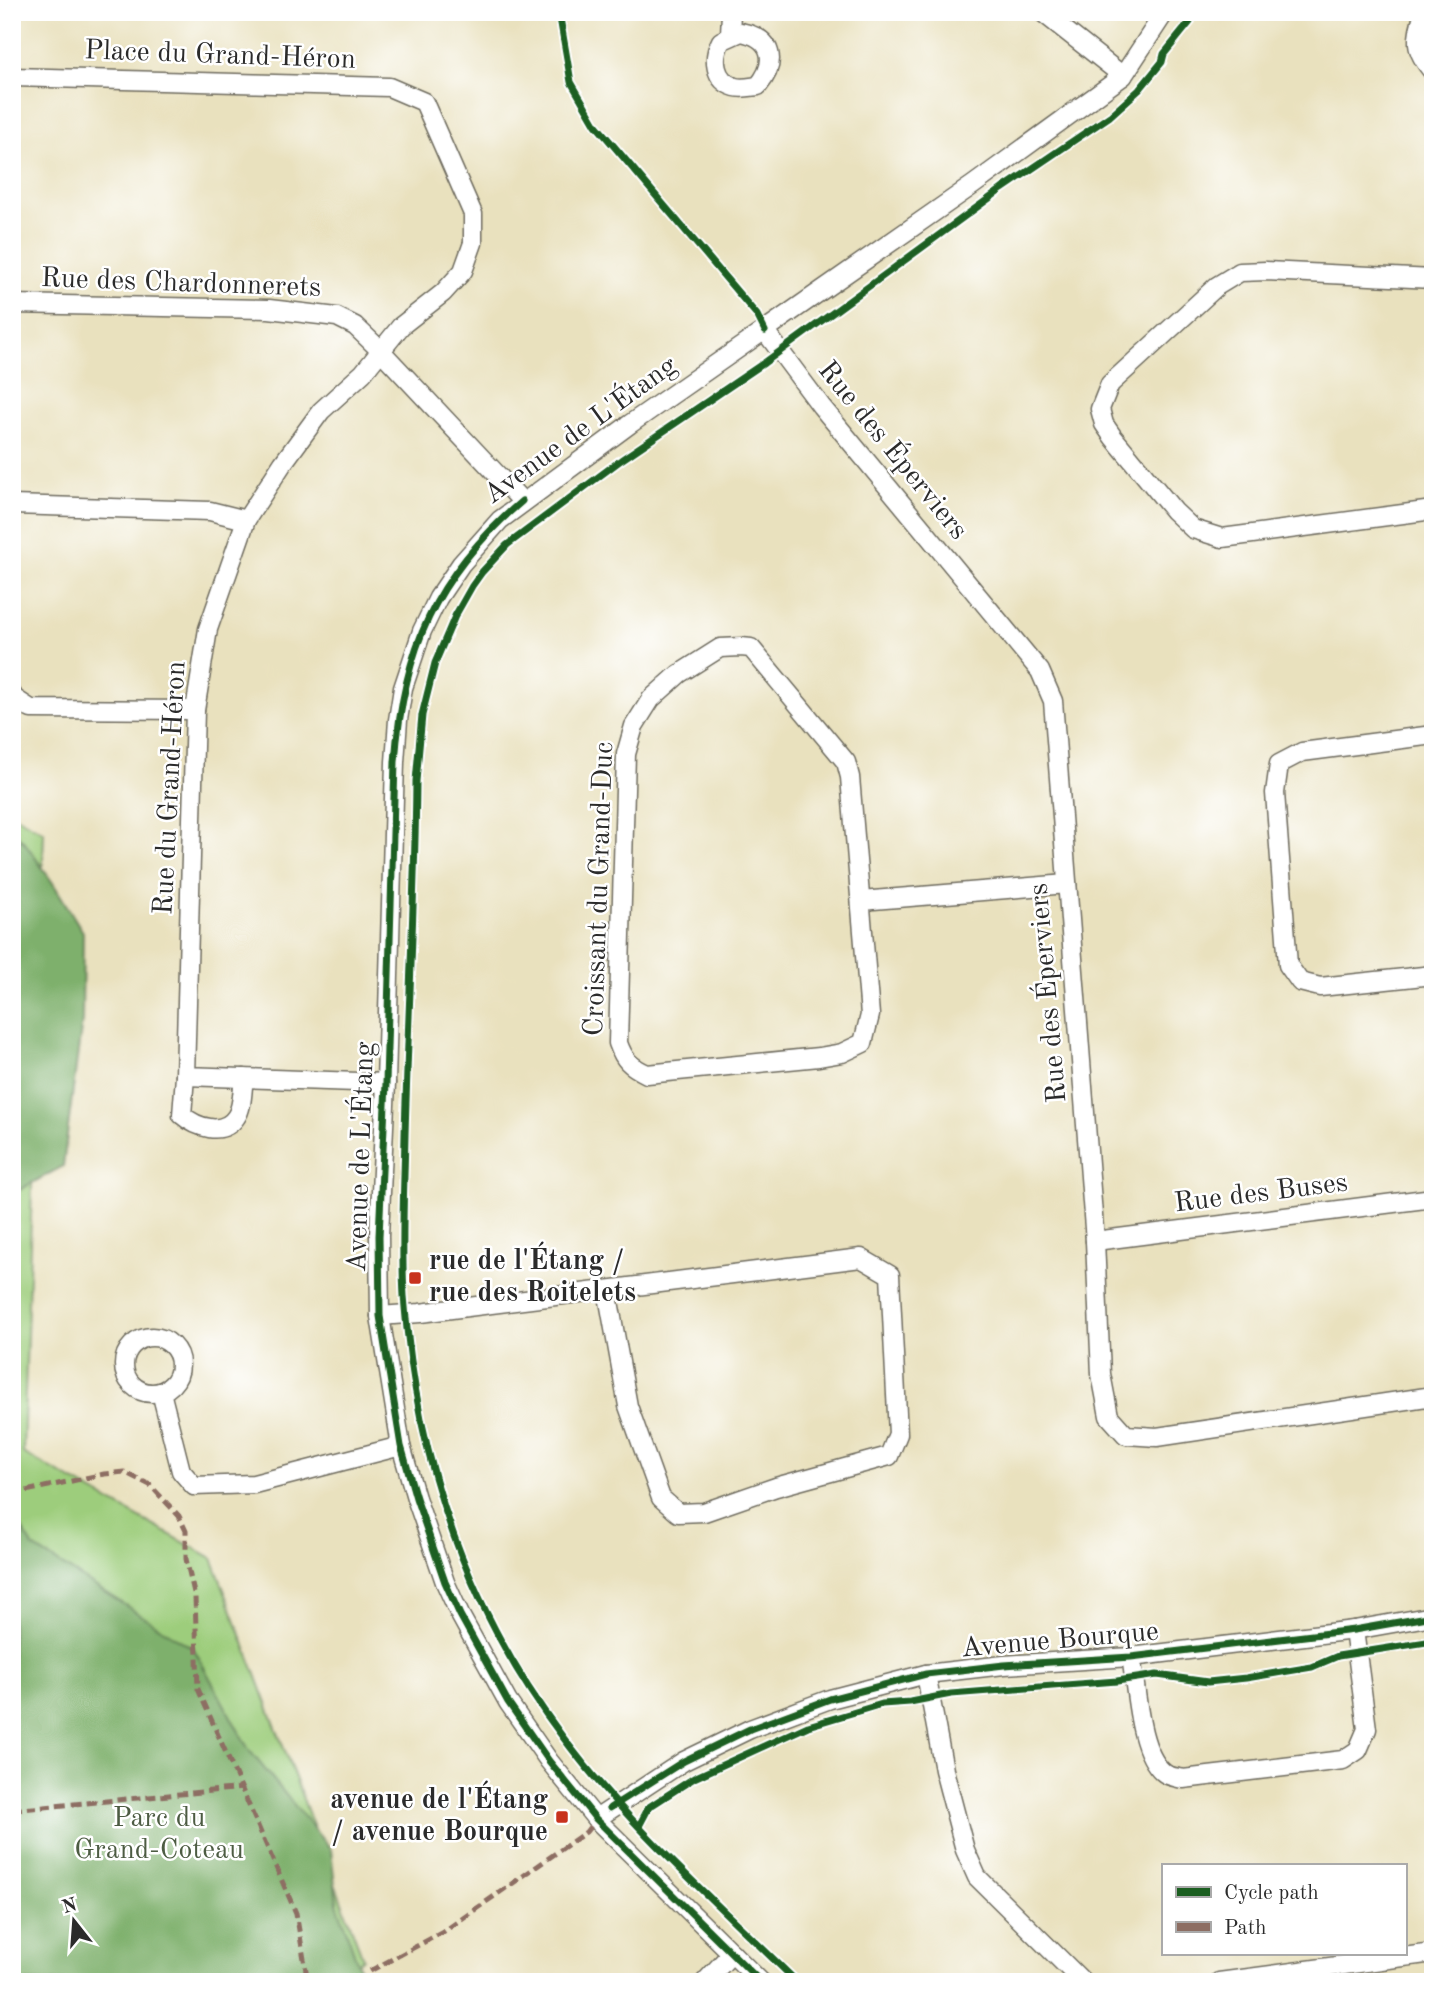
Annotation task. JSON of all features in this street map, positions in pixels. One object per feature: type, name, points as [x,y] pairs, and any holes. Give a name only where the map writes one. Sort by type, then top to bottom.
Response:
[{"type":"street","points":[[730,35],[731,12]]},
{"type":"street","points":[[1042,12],[1123,76]]},
{"type":"street","name":"Avenue de L'Étang","points":[[761,1982],[596,1819],[549,1761],[508,1702],[460,1615],[440,1570],[401,1446],[380,1316],[379,1236],[386,1083],[394,762],[403,688],[422,631],[438,598],[479,542],[523,501],[1123,76],[1165,12]]},
{"type":"street","points":[[1424,12],[1418,36],[1420,57],[1433,72]]},
{"type":"street","name":"Place du Grand-Héron","points":[[12,77],[390,88],[424,102]]},
{"type":"street","name":"Rue du Grand-Héron","points":[[244,1078],[236,1118],[226,1126],[212,1129],[194,1124],[182,1115],[195,710],[208,629],[246,520],[282,463],[321,411],[363,373],[401,326],[443,293],[463,271],[473,243],[473,214],[424,102]]},
{"type":"street","points":[[1433,279],[1240,272],[1217,286],[1110,384],[1100,409],[1104,424],[1113,436],[1192,529],[1222,538],[1433,510]]},
{"type":"street","name":"Rue des Chardonnerets","points":[[12,304],[269,309],[337,317],[355,326],[380,350],[523,501]]},
{"type":"street","name":"Rue des Éperviers","points":[[765,331],[821,406],[1040,671],[1053,701],[1095,1241],[1101,1374],[1109,1416],[1126,1435],[1157,1437],[1433,1396]]},
{"type":"street","points":[[12,505],[210,511],[246,520]]},
{"type":"street","name":"Croissant du Grand-Duc","points":[[720,648],[751,648],[846,762],[850,777],[861,901],[870,1015],[863,1043],[842,1053],[662,1074],[647,1074],[632,1067],[623,1058],[618,1043],[626,754],[634,726],[651,699],[679,674],[720,648]]},
{"type":"street","points":[[12,694],[31,709],[195,710]]},
{"type":"street","points":[[1433,735],[1302,752],[1279,764],[1275,793],[1288,965],[1300,982],[1320,987],[1433,975]]},
{"type":"street","points":[[861,901],[1067,884]]},
{"type":"street","points":[[185,1076],[386,1083]]},
{"type":"street","name":"Rue des Buses","points":[[1095,1241],[1433,1198]]},
{"type":"street","points":[[380,1316],[861,1258],[890,1275],[898,1434],[889,1456],[776,1487],[704,1512],[678,1513],[661,1498],[628,1406],[607,1290]]},
{"type":"street","points":[[161,1392],[181,1471],[194,1486],[254,1483],[401,1446]]},
{"type":"street","name":"Avenue Bourque","points":[[596,1819],[684,1761],[750,1729],[830,1699],[926,1674],[1004,1665],[1131,1657],[1354,1630],[1433,1616]]},
{"type":"street","points":[[1131,1657],[1144,1737],[1152,1760],[1165,1774],[1183,1779],[1343,1760],[1358,1750],[1367,1730],[1354,1630]]},
{"type":"street","points":[[926,1674],[948,1784],[965,1850],[977,1877],[1083,1982]]},
{"type":"street","points":[[1219,1982],[1433,1952]]},
{"type":"street","points":[[705,1982],[732,1953]]},
{"type":"green space","name":"Parc du Grand-Coteau","points":[[12,814],[44,832],[23,1453],[212,1558],[363,1958],[338,1982],[12,1982]]},
{"type":"green space","points":[[12,830],[25,843],[53,883],[83,932],[82,1021],[63,1166],[12,1194]]},
{"type":"green space","name":"Parc du Grand-Coteau","points":[[12,1511],[32,1546],[194,1649],[249,1750],[331,1850],[337,1903],[364,1982],[12,1982]]},
{"type":"marked path","points":[[12,1494],[124,1472],[150,1485],[179,1516],[186,1531],[186,1559],[195,1597],[198,1689],[296,1913],[308,1982]]},
{"type":"marked path","points":[[12,1810],[243,1788]]},
{"type":"marked path","points":[[370,1971],[443,1932],[586,1832],[596,1819]]},
{"type":"cycle path","points":[[559,12],[571,82],[596,125],[757,315],[765,331]]},
{"type":"cycle path","points":[[797,1982],[645,1833],[588,1770],[562,1736],[528,1687],[498,1635],[451,1528],[434,1472],[410,1356],[403,1256],[416,781],[422,715],[435,663],[455,616],[482,572],[507,545],[621,460],[764,363],[1002,189],[1110,116],[1139,90],[1162,62],[1164,54],[1190,22],[1193,12]]},
{"type":"cycle path","points":[[522,501],[492,529],[467,558],[429,617],[406,684],[399,721],[395,762],[379,1236],[380,1316],[401,1446],[416,1498],[445,1582],[508,1702],[549,1761],[596,1819],[761,1982]]},
{"type":"cycle path","points":[[610,1808],[684,1761],[750,1729],[830,1699],[926,1674],[1004,1665],[1131,1657],[1354,1630],[1433,1616]]},
{"type":"cycle path","points":[[639,1826],[649,1807],[694,1778],[808,1726],[882,1704],[951,1694],[1117,1681],[1157,1675],[1208,1682],[1246,1678],[1312,1667],[1338,1656],[1433,1641]]},
{"type":"place","name":"rue de l'Étang / rue des Roitelets","points":[[415,1278]]},
{"type":"place","name":"avenue de l'Étang / avenue Bourque","points":[[562,1817]]}]
